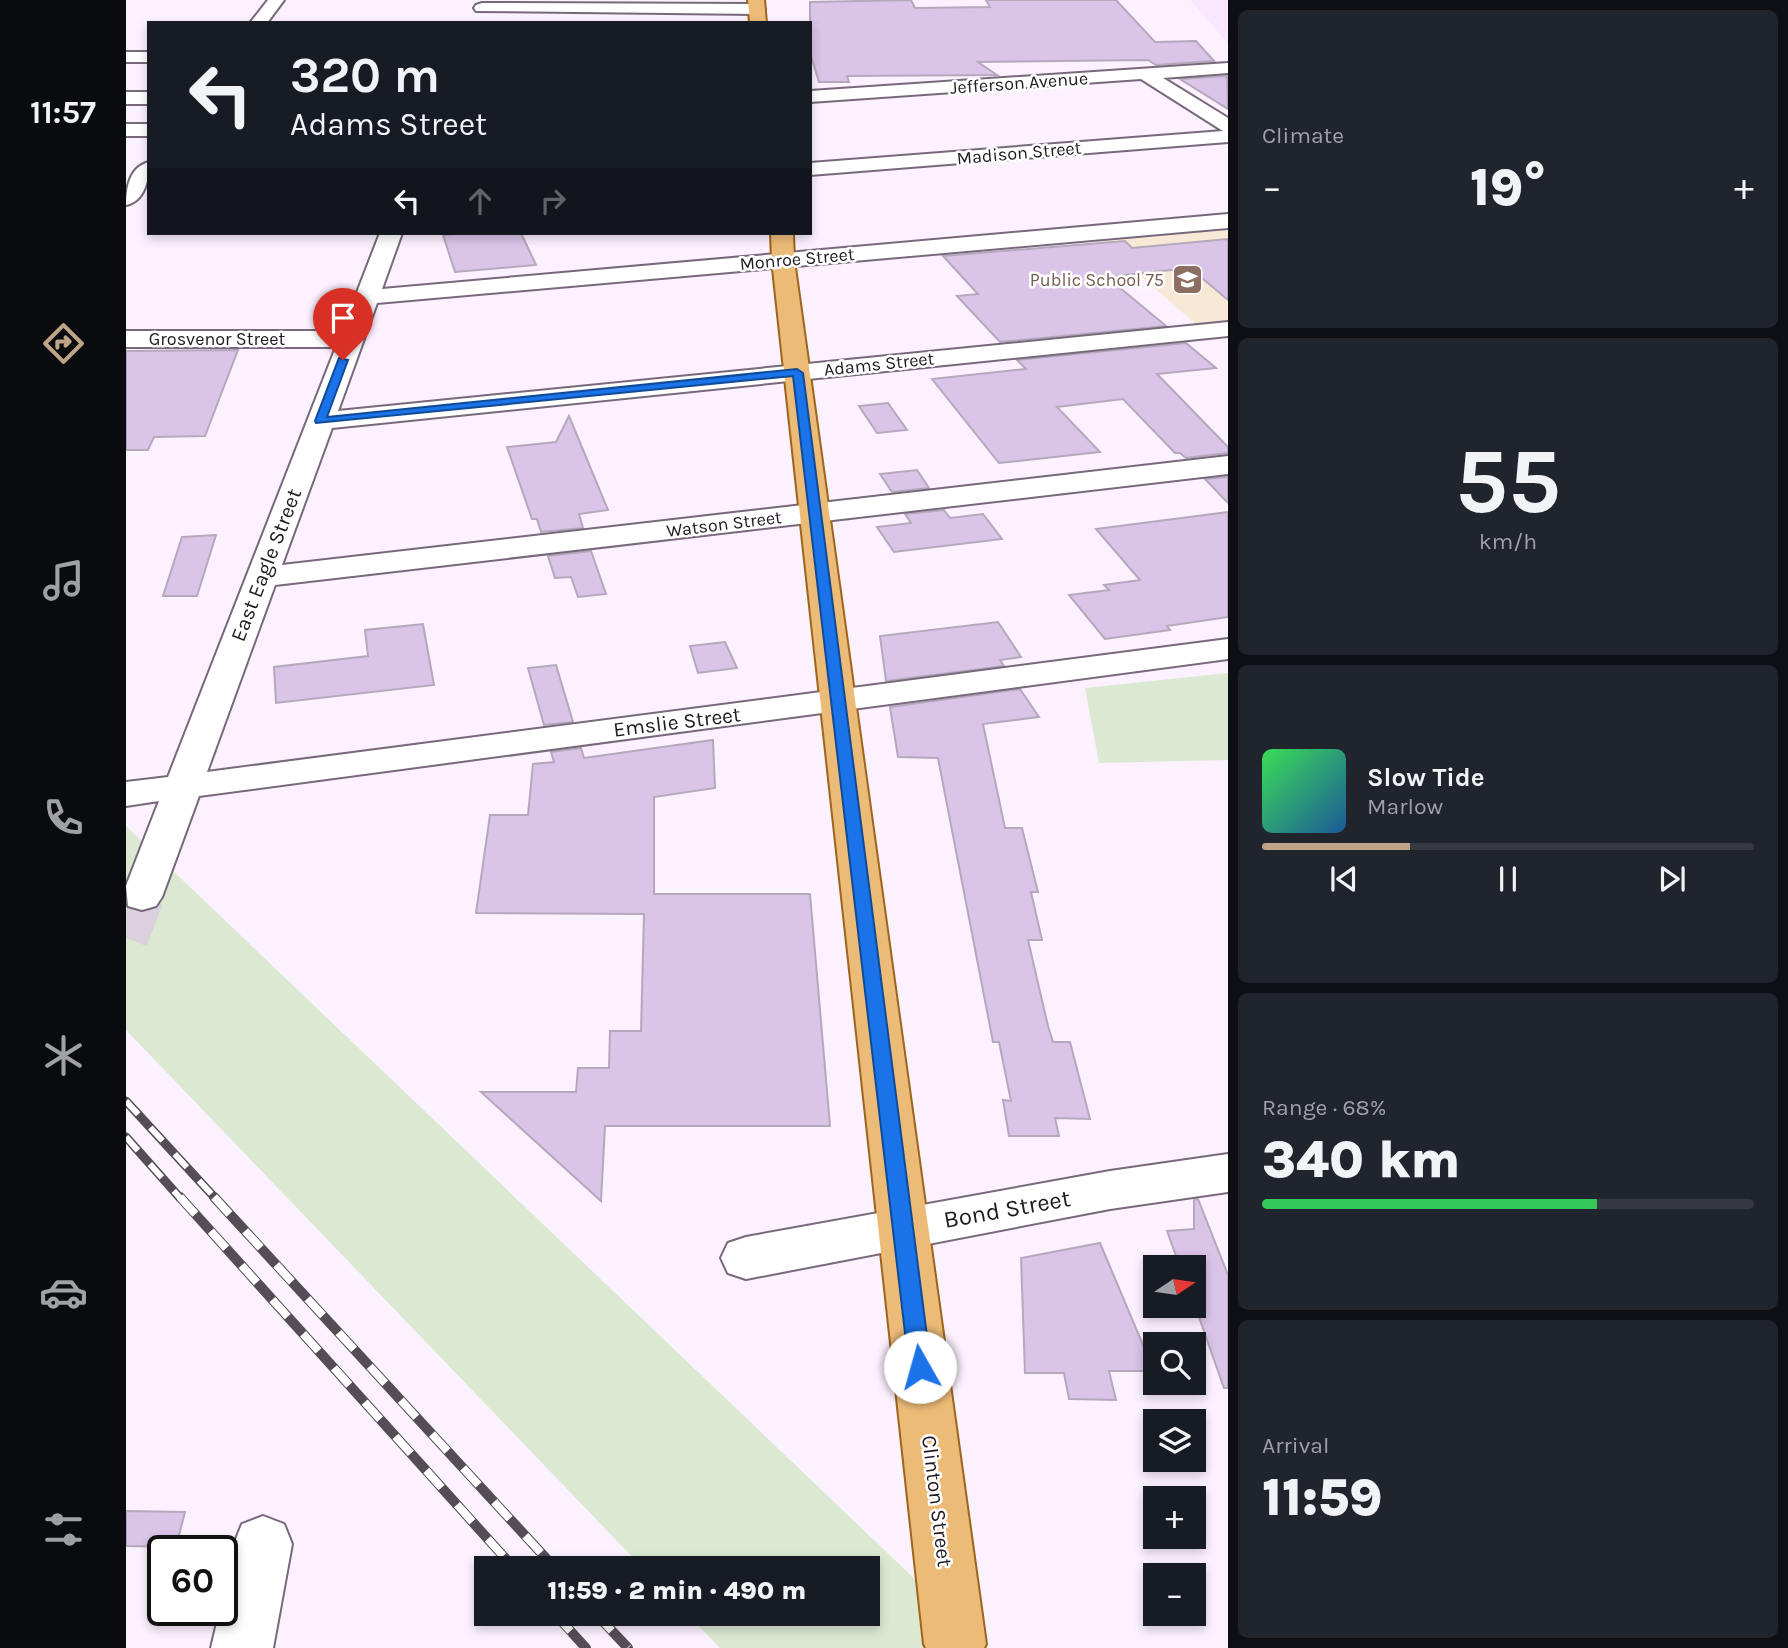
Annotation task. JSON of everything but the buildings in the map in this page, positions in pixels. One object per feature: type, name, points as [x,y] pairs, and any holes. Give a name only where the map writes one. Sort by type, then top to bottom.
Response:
[{"type":"main road","name":"Clinton Street","points":[[783,247],[955,1644]]},
{"type":"street","points":[[260,21],[276,0]]},
{"type":"street","points":[[481,10],[757,11]]},
{"type":"street","points":[[126,57],[147,57]]},
{"type":"street","name":"Jefferson Avenue","points":[[812,97],[1228,68]]},
{"type":"street","points":[[1145,74],[1228,125]]},
{"type":"street","points":[[126,98],[147,98]]},
{"type":"street","points":[[126,130],[147,130]]},
{"type":"street","name":"Madison Street","points":[[812,169],[1228,136]]},
{"type":"street","points":[[126,199],[147,171]]},
{"type":"street","name":"Monroe Street","points":[[367,297],[783,247],[1228,221]]},
{"type":"street","name":"East Eagle Street","points":[[142,897],[390,235]]},
{"type":"street","name":"Adams Street","points":[[320,421],[1228,329]]},
{"type":"street","name":"Grosvenor Street","points":[[126,339],[351,340]]},
{"type":"street","name":"Watson Street","points":[[262,578],[1228,465]]},
{"type":"street","name":"Emslie Street","points":[[126,794],[1228,649]]},
{"type":"street","name":"Bond Street","points":[[746,1258],[1110,1190],[1228,1173]]},
{"type":"street","points":[[242,1648],[263,1544]]},
{"type":"shaded area","points":[[1190,0],[1228,0],[1228,43]]},
{"type":"shaded area","name":"Public School 75","points":[[1228,228],[1228,320],[1196,324],[1098,239]]},
{"type":"green space","points":[[1228,673],[1228,760],[1099,763],[1085,688]]},
{"type":"green space","points":[[126,826],[987,1648],[720,1648],[699,1626],[880,1626],[880,1556],[631,1556],[126,1030]]},
{"type":"tunnel","points":[[126,938],[142,897]]},
{"type":"railway","points":[[126,1101],[216,1199]]},
{"type":"railway","points":[[126,1137],[181,1199]]},
{"type":"railway","points":[[180,1197],[503,1556]]},
{"type":"railway","points":[[214,1197],[544,1556]]},
{"type":"railway","points":[[566,1626],[586,1648]]},
{"type":"railway","points":[[607,1626],[628,1648]]},
{"type":"place","name":"Public School 75","points":[[1187,280]]},
{"type":"route","points":[[343,360],[320,421],[797,373],[817,513],[920,1367]]}]
